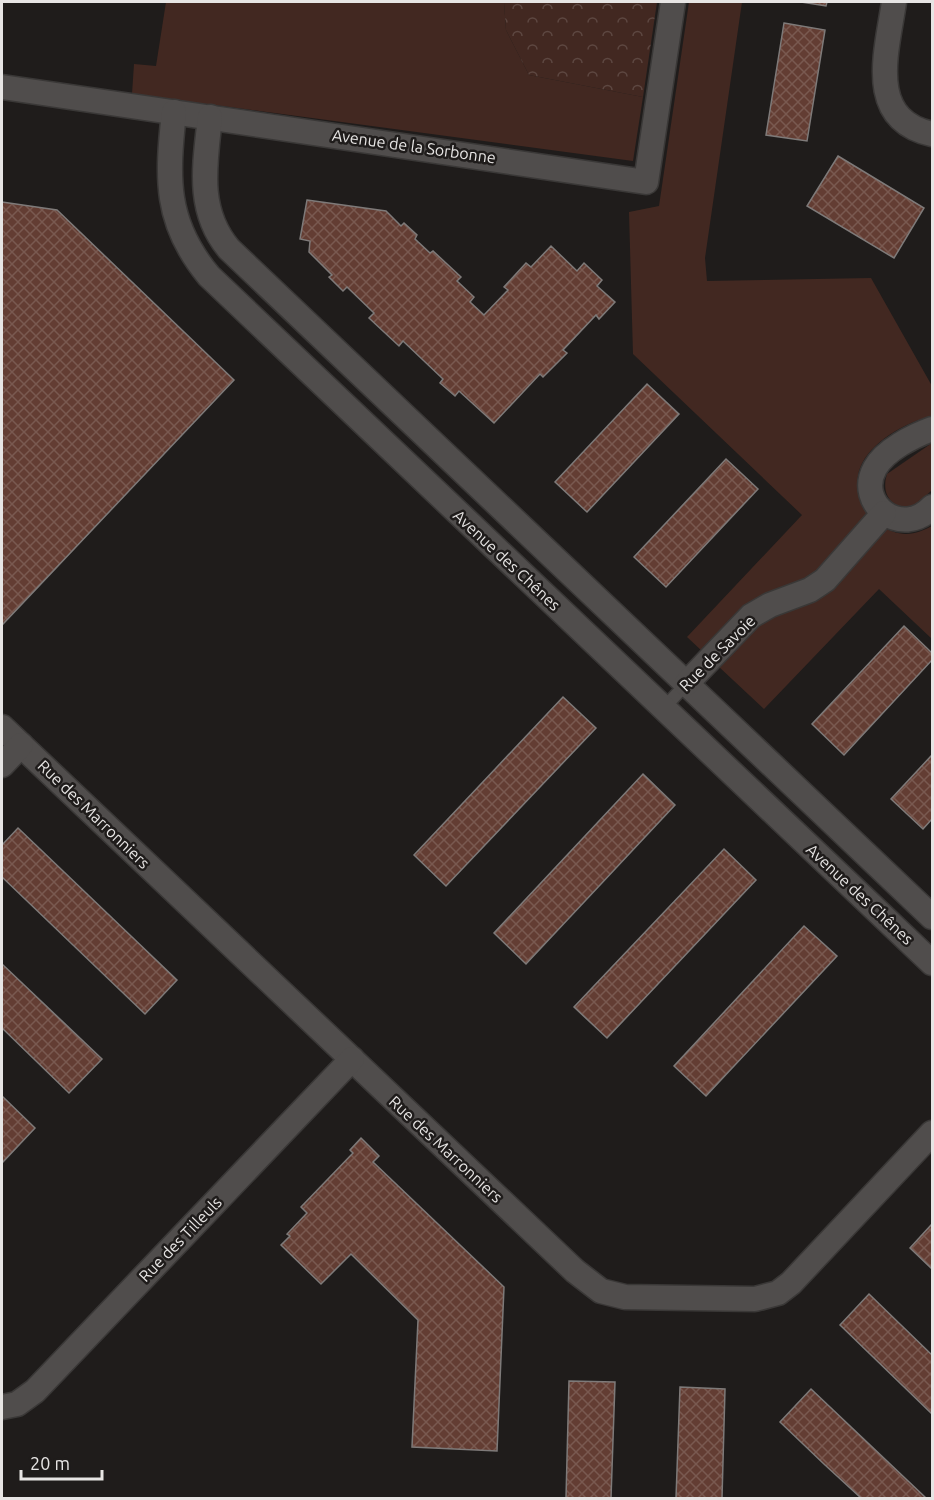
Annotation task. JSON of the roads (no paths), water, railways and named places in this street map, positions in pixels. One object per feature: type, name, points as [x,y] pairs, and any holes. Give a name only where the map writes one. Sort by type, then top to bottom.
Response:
[{"type":"street","name":"Avenue de la Sorbonne","points":[[2,87],[646,182],[673,2]]},
{"type":"street","points":[[894,2],[884,74],[887,97],[892,107],[908,124],[933,134]]},
{"type":"street","name":"Avenue des Chênes","points":[[174,112],[169,163],[169,192],[178,227],[201,267],[241,309],[933,963]]},
{"type":"street","name":"Avenue des Chênes","points":[[210,117],[204,174],[206,198],[213,225],[229,249],[933,916]]},
{"type":"street","points":[[933,429],[900,446],[874,470],[871,488],[878,506],[884,513],[905,521],[922,517],[933,507]]},
{"type":"street","name":"Rue de Savoie","points":[[687,683],[751,616],[770,605],[810,590],[825,580],[884,513]]},
{"type":"street","name":"Rue des Marronniers","points":[[2,727],[585,1280],[601,1291],[617,1296],[746,1299],[778,1293],[791,1283],[933,1133]]},
{"type":"street","points":[[2,765],[21,745]]},
{"type":"street","name":"Rue des Tilleuls","points":[[2,1407],[17,1404],[35,1391],[352,1059]]},
{"type":"lane","name":"Rue de Savoie","points":[[663,709],[687,683]]}]
